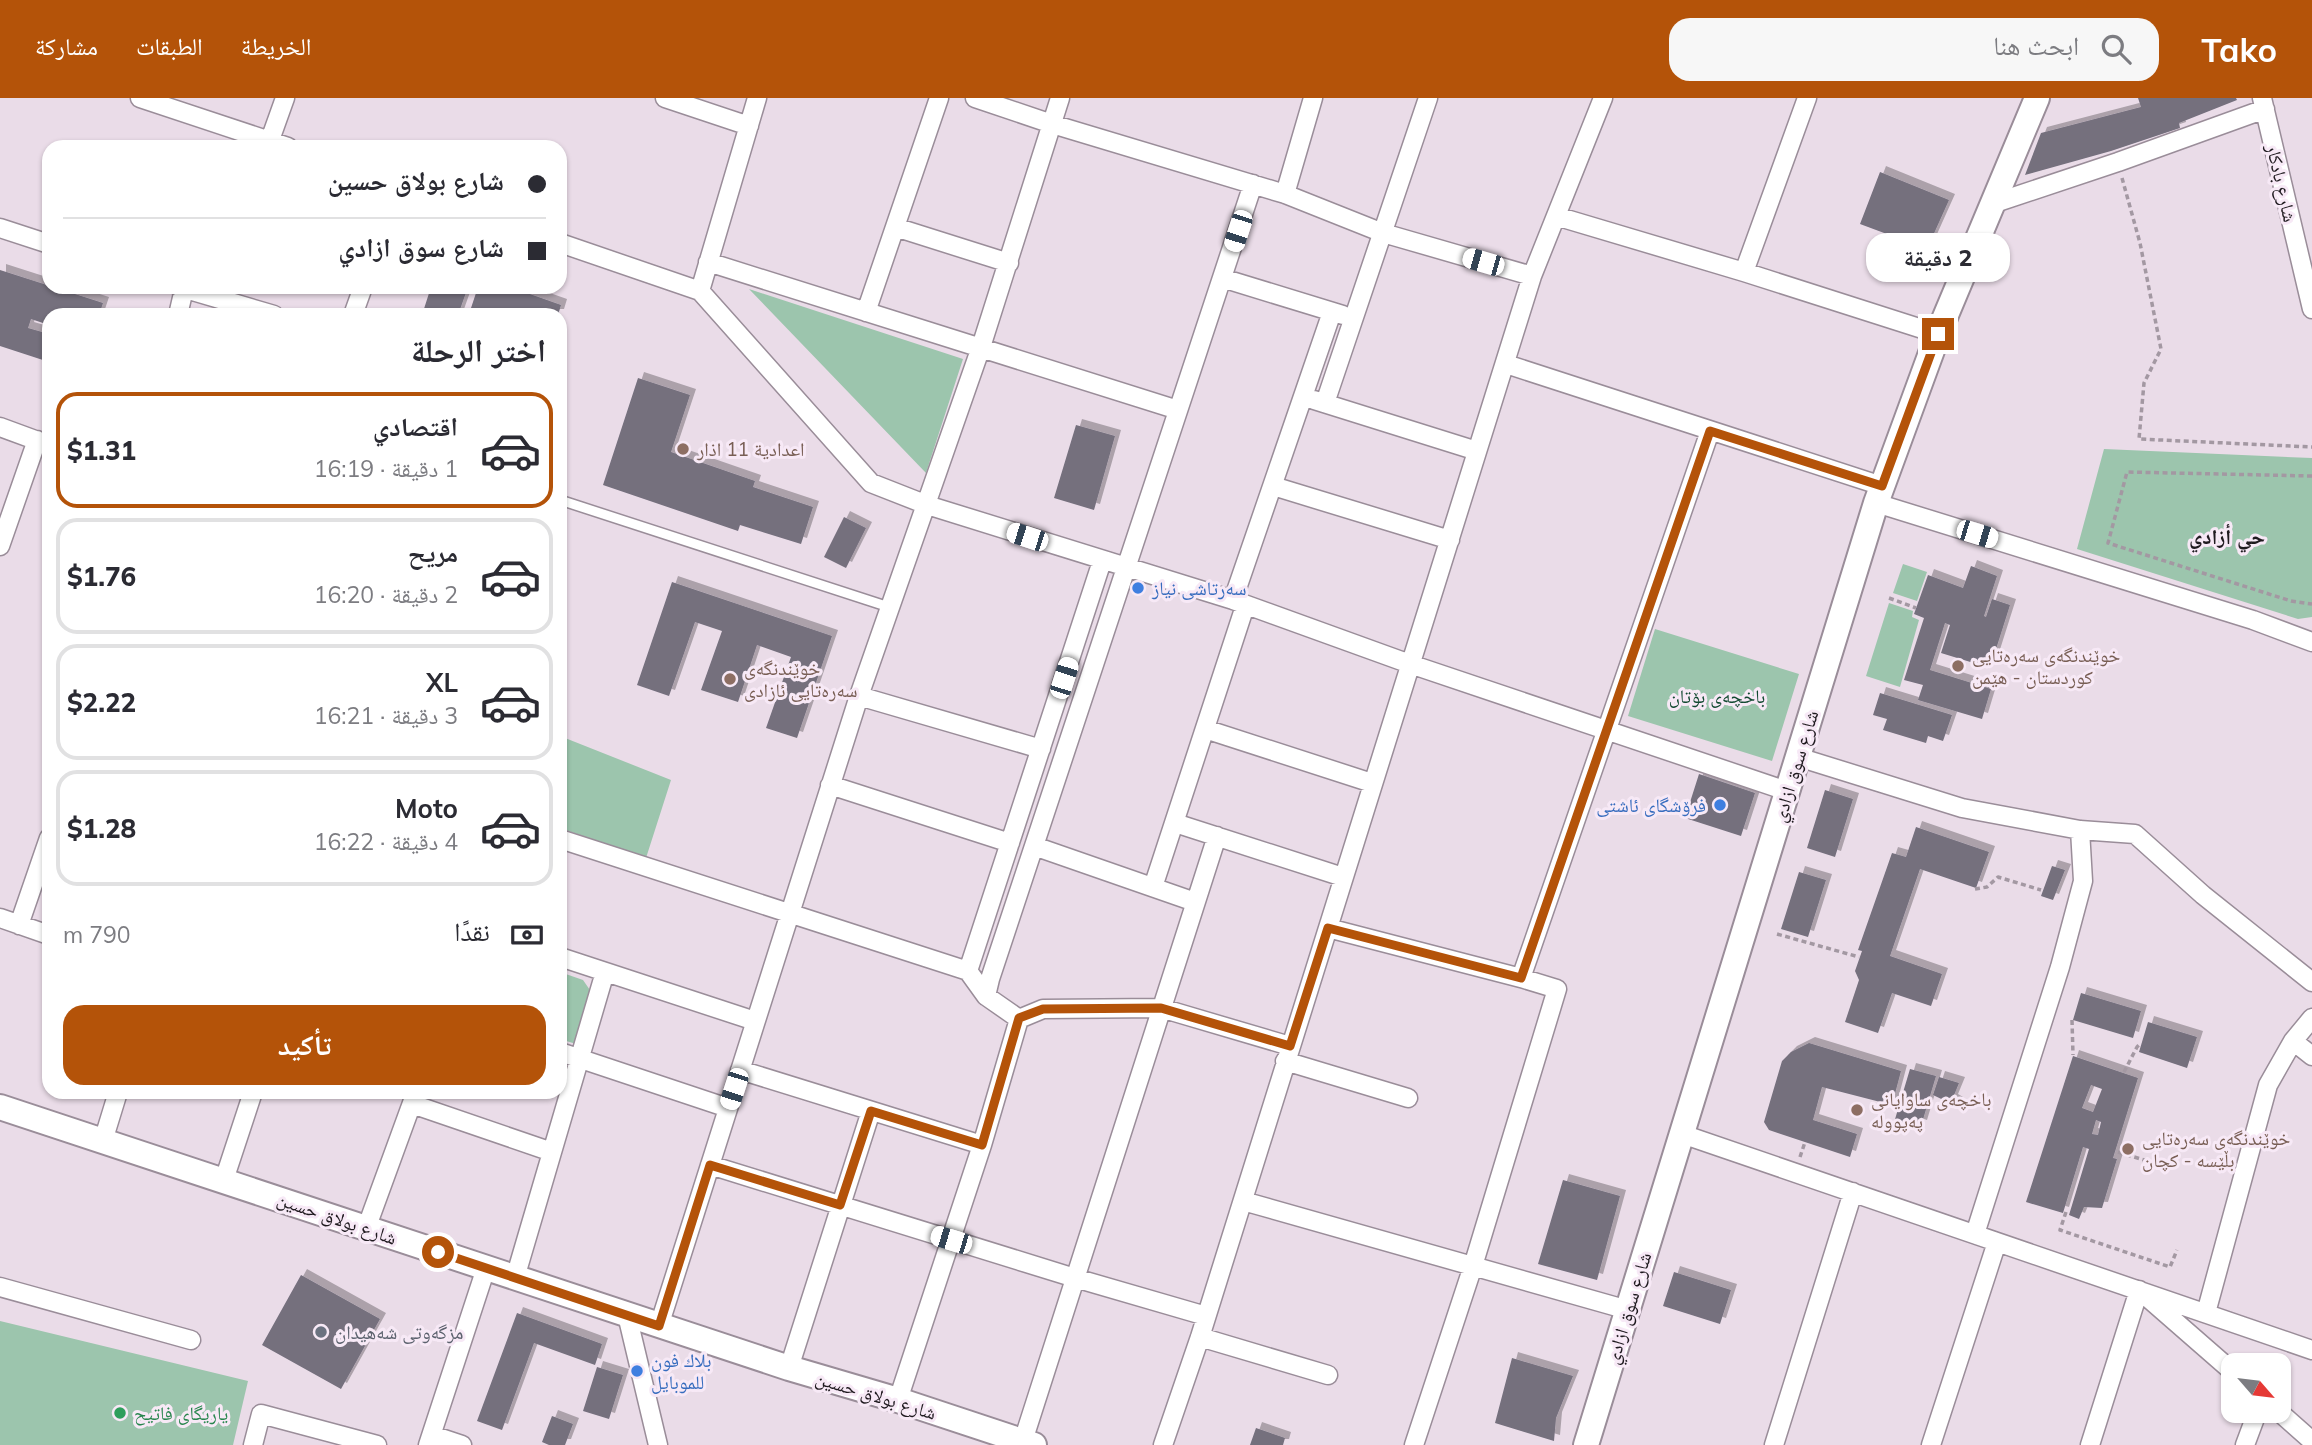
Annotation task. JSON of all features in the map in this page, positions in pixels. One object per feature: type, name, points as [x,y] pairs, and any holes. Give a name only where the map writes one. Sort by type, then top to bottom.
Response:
[{"type":"street","points":[[140,98],[270,140],[285,98]]},
{"type":"street","points":[[665,98],[749,126]]},
{"type":"street","points":[[700,290],[757,98]]},
{"type":"street","points":[[866,312],[939,98]]},
{"type":"street","points":[[975,98],[1285,194],[1383,233],[1532,276]]},
{"type":"street","points":[[659,1326],[859,695],[981,347],[1060,98]]},
{"type":"street","points":[[1325,403],[1428,98]]},
{"type":"street","points":[[1163,1445],[1200,1338],[1532,276],[1603,98]]},
{"type":"street","points":[[1744,272],[1807,98]]},
{"type":"street","name":"شارع سوق ازادي","points":[[1586,1445],[1879,494],[1938,334],[2037,98]]},
{"type":"street","points":[[1285,194],[1307,100]]},
{"type":"street","points":[[1992,204],[2118,162],[2263,103]]},
{"type":"street","name":"شارع بادكار","points":[[2263,103],[2312,309]]},
{"type":"street","points":[[986,996],[1253,184]]},
{"type":"street","points":[[1556,216],[1938,334]]},
{"type":"street","points":[[895,227],[1009,263]]},
{"type":"street","points":[[0,228],[42,242]]},
{"type":"street","points":[[567,245],[700,290],[871,483],[927,505],[1239,603],[1410,664],[1787,791]]},
{"type":"street","points":[[708,262],[1178,410]]},
{"type":"street","points":[[1222,278],[1354,319]]},
{"type":"street","points":[[202,294],[250,308]]},
{"type":"street","points":[[1153,887],[1205,729],[1273,486],[1332,312]]},
{"type":"street","points":[[1506,364],[1710,431],[1879,494],[2312,642]]},
{"type":"street","points":[[1304,396],[1477,451]]},
{"type":"street","points":[[0,427],[42,442]]},
{"type":"street","points":[[1521,978],[1710,431]]},
{"type":"street","points":[[0,546],[42,444]]},
{"type":"street","points":[[1273,486],[1450,540]]},
{"type":"street","points":[[968,971],[1102,561]]},
{"type":"street","points":[[859,695],[1041,749]]},
{"type":"street","points":[[1205,729],[1372,783]]},
{"type":"street","points":[[1798,757],[1962,808],[2080,830],[2136,834],[2203,895],[2312,982]]},
{"type":"street","points":[[830,785],[1010,843]]},
{"type":"street","points":[[1175,823],[1343,877]]},
{"type":"street","points":[[1975,1234],[2060,967],[2083,881],[2080,830]]},
{"type":"street","points":[[1029,1443],[1075,1278],[1217,836]]},
{"type":"street","points":[[567,841],[968,971],[986,996],[1019,1018]]},
{"type":"street","points":[[1034,846],[1195,902]]},
{"type":"street","points":[[19,925],[42,858]]},
{"type":"street","points":[[0,918],[42,933]]},
{"type":"street","points":[[1328,928],[1557,989],[1414,1445]]},
{"type":"street","points":[[567,959],[755,1021]]},
{"type":"street","points":[[515,1278],[605,972]]},
{"type":"street","points":[[1019,1018],[1043,1009],[1161,1008],[1408,1098]]},
{"type":"street","points":[[898,1401],[982,1145],[1019,1018]]},
{"type":"street","points":[[2206,1313],[2269,1085],[2293,1041],[2312,1018]]},
{"type":"street","points":[[2293,1041],[2312,1056]]},
{"type":"street","points":[[567,1055],[728,1108]]},
{"type":"street","points":[[740,1070],[982,1145]]},
{"type":"street","points":[[103,1141],[116,1099]]},
{"type":"street","points":[[224,1180],[251,1099]]},
{"type":"street","points":[[366,1229],[414,1099]]},
{"type":"street","points":[[417,1099],[552,1153]]},
{"type":"street","name":"شارع بولاق حسين","points":[[0,1107],[659,1326],[1029,1443]]},
{"type":"street","points":[[789,1368],[871,1111]]},
{"type":"street","points":[[1682,1133],[2312,1350]]},
{"type":"street","points":[[710,1165],[1206,1316]]},
{"type":"street","points":[[1774,1445],[1853,1192]]},
{"type":"street","points":[[1243,1201],[1628,1310]]},
{"type":"street","points":[[1931,1445],[1997,1242]]},
{"type":"street","points":[[462,1445],[430,1440],[486,1268]]},
{"type":"street","points":[[0,1287],[191,1340]]},
{"type":"street","points":[[2139,1290],[2221,1362]]},
{"type":"street","points":[[2090,1445],[2139,1290]]},
{"type":"street","points":[[627,1315],[658,1445]]},
{"type":"street","points":[[1200,1338],[1328,1375]]},
{"type":"street","points":[[253,1445],[261,1414],[377,1445]]},
{"type":"street","points":[[2291,1422],[2312,1441]]},
{"type":"street","points":[[2245,1445],[2253,1423]]},
{"type":"lane","points":[[567,502],[889,607]]},
{"type":"path","points":[[2118,162],[2140,243],[2161,349],[2144,383],[2140,439],[2312,447]]},
{"type":"path","points":[[2312,476],[2127,472],[2108,543],[2291,601],[2312,604]]},
{"type":"path","points":[[1889,598],[1916,608]]},
{"type":"path","points":[[1975,889],[1987,887],[1998,877],[2004,877],[2041,890]]},
{"type":"path","points":[[1777,934],[1859,957]]},
{"type":"path","points":[[2072,1020],[2073,1055]]},
{"type":"path","points":[[2124,1072],[2141,1043]]},
{"type":"path","points":[[2118,1152],[2157,1164]]},
{"type":"path","points":[[2066,1213],[2060,1230],[2133,1255],[2170,1267],[2177,1250]]},
{"type":"green space","points":[[749,289],[963,359],[926,473]]},
{"type":"green space","points":[[2104,449],[2312,458],[2312,617],[2298,619],[2077,549]]},
{"type":"green space","points":[[1903,564],[1927,572],[1917,601],[1893,593]]},
{"type":"green space","points":[[1889,603],[1913,611],[1912,617],[1919,620],[1900,687],[1866,676]]},
{"type":"green space","name":"باخچەی بۆتان","points":[[1655,629],[1799,674],[1772,761],[1628,716]]},
{"type":"green space","points":[[567,739],[671,780],[646,858],[567,830]]},
{"type":"green space","points":[[567,974],[583,980],[592,993],[576,1044],[567,1041]]},
{"type":"green space","name":"یاریگای فاتیح","points":[[0,1321],[248,1381],[233,1445],[0,1445]]},
{"type":"building","points":[[2138,98],[2237,100],[2179,123],[2180,128],[2025,175],[2041,133],[2141,107]]},
{"type":"building","points":[[1880,172],[1949,200],[1927,249],[1860,224]]},
{"type":"building","points":[[0,270],[42,283],[42,294],[75,294],[103,303],[101,308],[42,308],[42,323],[31,319],[28,328],[42,332],[42,360],[0,346]]},
{"type":"building","points":[[429,294],[466,294],[460,308],[424,308]]},
{"type":"building","points":[[476,294],[530,294],[561,305],[560,308],[471,308]]},
{"type":"building","points":[[638,378],[690,395],[671,452],[755,481],[753,487],[813,507],[801,544],[740,525],[738,531],[603,485]]},
{"type":"building","points":[[1076,425],[1115,436],[1094,510],[1054,498]]},
{"type":"building","points":[[844,517],[866,528],[846,568],[824,557]]},
{"type":"building","points":[[1971,566],[1997,576],[1984,616],[1986,617],[1992,599],[2010,605],[1990,668],[1941,653],[1950,625],[1945,623],[1930,670],[1991,689],[1982,719],[1918,700],[1923,685],[1904,680],[1924,618],[1914,614],[1928,575],[1963,588]]},
{"type":"building","points":[[672,582],[832,636],[797,738],[766,728],[791,657],[757,645],[738,702],[701,690],[722,631],[695,622],[669,696],[637,685]]},
{"type":"building","points":[[1880,693],[1952,715],[1943,741],[1928,736],[1926,743],[1883,730],[1887,719],[1873,715]]},
{"type":"building","name":"فرۆشگای ئاشتی","points":[[1699,774],[1755,793],[1741,836],[1685,818]]},
{"type":"building","points":[[1825,790],[1853,799],[1835,857],[1807,848]]},
{"type":"building","points":[[1916,827],[1989,852],[1976,888],[1920,869],[1890,956],[1942,974],[1931,1006],[1892,993],[1878,1033],[1845,1022],[1859,980],[1855,971],[1862,951],[1858,950],[1892,853],[1906,857]]},
{"type":"building","points":[[2052,866],[2065,870],[2053,900],[2041,896]]},
{"type":"building","points":[[1799,872],[1826,880],[1808,937],[1781,929]]},
{"type":"building","points":[[2081,993],[2141,1011],[2133,1038],[2073,1020]]},
{"type":"building","points":[[2148,1022],[2197,1037],[2187,1068],[2139,1052]]},
{"type":"building","points":[[1809,1043],[1901,1071],[1892,1105],[1822,1087],[1813,1120],[1857,1134],[1850,1157],[1769,1130],[1764,1122],[1782,1061],[1791,1052]]},
{"type":"building","points":[[2073,1056],[2138,1078],[2113,1158],[2117,1159],[2102,1208],[2084,1207],[2079,1219],[2069,1215],[2089,1149],[2083,1147],[2063,1213],[2026,1202]],"holes":[[[2091,1085],[2102,1089],[2093,1112],[2082,1108]],[[2096,1120],[2101,1122],[2098,1135],[2092,1134]]]},
{"type":"building","points":[[1910,1069],[1936,1076],[1921,1126],[1910,1122],[1907,1130],[1893,1126]]},
{"type":"building","points":[[1939,1077],[1959,1083],[1952,1100],[1957,1103],[1956,1106],[1933,1095]]},
{"type":"building","points":[[1563,1180],[1620,1196],[1597,1280],[1538,1264]]},
{"type":"building","points":[[1674,1272],[1731,1290],[1720,1324],[1663,1306]]},
{"type":"building","name":"مزگەوتی شەهیدان","points":[[301,1275],[380,1319],[341,1389],[262,1345]]},
{"type":"building","points":[[517,1313],[602,1344],[595,1365],[534,1343],[502,1430],[477,1421]]},
{"type":"building","points":[[1512,1358],[1573,1376],[1556,1418],[1554,1441],[1495,1423]]},
{"type":"building","points":[[597,1367],[623,1375],[609,1419],[583,1411]]},
{"type":"building","points":[[552,1416],[573,1424],[565,1445],[542,1442]]},
{"type":"building","points":[[1256,1428],[1285,1438],[1283,1445],[1250,1445]]},
{"type":"place","name":"اعدادية 11 اذار","points":[[683,449]]},
{"type":"place","name":"سەرتاشی نیاز","points":[[1138,588]]},
{"type":"place","name":"خوێندنگەی سەرەتایی کوردستان - هێمن","points":[[1958,666]]},
{"type":"place","name":"خوێندنگەی سەرەتایی ئازادی","points":[[730,679]]},
{"type":"place","name":"فرۆشگای ئاشتی","points":[[1720,805]]},
{"type":"place","name":"باخچەی ساوایانی پەپوولە","points":[[1857,1110]]},
{"type":"place","name":"خوێندنگەی سەرەتایی بڵێسە - کچان","points":[[2128,1149]]},
{"type":"place","name":"مزگەوتی شەهیدان","points":[[321,1332]]},
{"type":"place","name":"بلاك فون للموبايل","points":[[637,1371]]},
{"type":"place","name":"یاریگای فاتیح","points":[[120,1413]]},
{"type":"district","name":"حي أزادي","points":[[2227,536]]},
{"type":"route","points":[[438,1252],[659,1326],[710,1165],[840,1205],[871,1111],[982,1145],[1019,1018],[1043,1009],[1161,1008],[1290,1046],[1328,928],[1521,978],[1710,431],[1882,486],[1938,334]]}]
